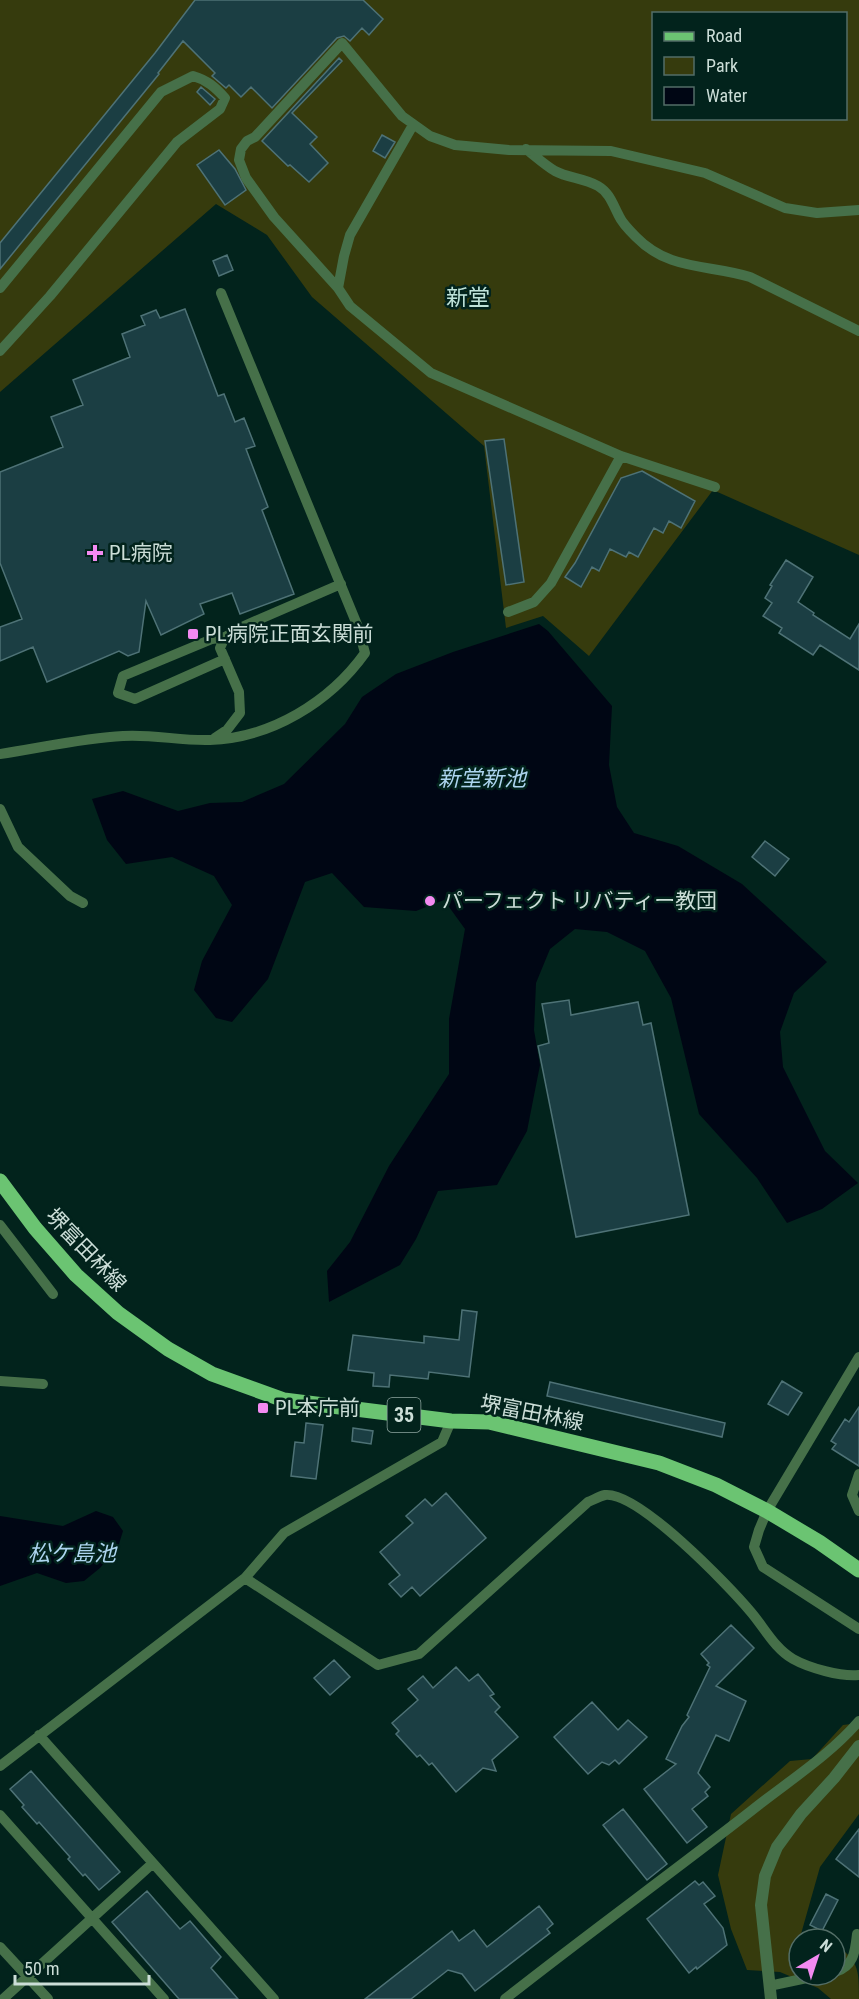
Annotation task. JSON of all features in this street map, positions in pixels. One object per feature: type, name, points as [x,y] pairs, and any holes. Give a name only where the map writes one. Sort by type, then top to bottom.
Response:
[{"type":"main road","name":"堺富田林線","points":[[0,1180],[34,1228],[76,1275],[118,1313],[168,1349],[212,1374],[284,1400],[451,1420],[489,1422],[658,1463],[716,1485],[767,1511],[819,1542],[859,1570]]},
{"type":"street","points":[[771,1999],[761,1905],[765,1876],[777,1847],[801,1814],[859,1746]]},
{"type":"lane","points":[[715,487],[621,456],[431,373],[350,306],[338,288],[274,217],[246,178],[239,160],[241,149],[247,141],[255,137],[342,43],[402,116],[430,136],[455,145],[509,150],[611,151],[705,173],[785,208],[817,213],[859,210]]},
{"type":"lane","points":[[0,288],[161,93],[193,76],[204,79],[225,98],[220,110],[177,142],[50,296],[0,351]]},
{"type":"lane","points":[[338,288],[350,235],[413,125]]},
{"type":"lane","points":[[526,149],[556,172],[579,177],[600,187],[611,199],[620,218],[653,252],[676,263],[750,277],[762,285],[859,331]]},
{"type":"lane","points":[[0,754],[123,736],[212,740],[246,735],[279,724],[326,695],[356,666],[365,653],[358,627],[341,584],[221,293]]},
{"type":"lane","points":[[508,612],[534,602],[551,583],[621,456]]},
{"type":"lane","points":[[225,659],[135,699],[118,693],[123,676],[212,639],[225,638],[244,627],[341,584]]},
{"type":"lane","points":[[212,740],[226,730],[240,714],[239,692],[220,648],[225,638]]},
{"type":"lane","points":[[0,809],[18,847],[70,896],[83,903]]},
{"type":"lane","points":[[0,1225],[53,1294]]},
{"type":"lane","points":[[859,1357],[767,1511],[754,1547],[763,1567],[859,1629]]},
{"type":"lane","points":[[0,1381],[43,1384]]},
{"type":"lane","points":[[0,1766],[245,1578],[284,1533],[442,1442],[451,1420]]},
{"type":"lane","points":[[859,1474],[852,1495],[859,1511]]},
{"type":"lane","points":[[245,1578],[378,1665],[419,1654],[588,1502],[606,1495],[623,1499],[655,1520],[703,1560],[751,1611],[776,1644],[793,1659],[843,1676],[859,1675]]},
{"type":"lane","points":[[505,1999],[831,1748],[859,1720]]},
{"type":"lane","points":[[39,1735],[274,1999]]},
{"type":"lane","points":[[0,1815],[165,1999]]},
{"type":"lane","points":[[3,1999],[153,1863]]},
{"type":"lane","points":[[847,1966],[855,1952],[857,1934]]},
{"type":"lane","points":[[0,1947],[48,1999]]},
{"type":"lane","points":[[769,1986],[787,1982]]},
{"type":"green space","points":[[0,0],[859,0],[859,555],[713,490],[589,656],[543,616],[506,628],[484,446],[312,297],[267,235],[216,204],[0,392]]},
{"type":"green space","points":[[859,1723],[859,1814],[820,1867],[803,1927],[787,1927],[787,1975],[780,1972],[747,1970],[731,1929],[718,1875],[731,1814],[790,1761],[812,1759],[843,1725]]},
{"type":"green space","points":[[847,1954],[858,1973],[859,1999],[831,1999],[816,1987],[847,1987]]},
{"type":"water","name":"新堂新池","points":[[539,624],[548,631],[612,706],[609,765],[617,807],[634,833],[678,846],[742,884],[827,962],[794,993],[780,1032],[783,1067],[825,1151],[858,1183],[822,1209],[787,1223],[757,1178],[699,1114],[671,998],[645,951],[607,932],[575,929],[550,949],[536,983],[534,1030],[540,1065],[527,1131],[497,1185],[438,1191],[416,1239],[400,1265],[329,1302],[327,1271],[350,1242],[389,1166],[449,1074],[449,1019],[465,929],[444,900],[416,911],[364,907],[332,873],[305,882],[268,979],[232,1022],[216,1018],[194,990],[202,961],[232,905],[214,876],[172,857],[126,864],[107,840],[92,799],[123,791],[178,811],[210,803],[242,802],[284,784],[345,724],[362,697],[396,674],[453,652]]},
{"type":"water","name":"松ケ島池","points":[[96,1511],[113,1517],[123,1531],[118,1547],[100,1568],[84,1581],[66,1583],[37,1573],[0,1586],[0,1516],[63,1526]]},
{"type":"building","points":[[195,0],[363,0],[383,19],[369,35],[362,28],[350,41],[344,36],[337,38],[272,108],[251,87],[241,97],[229,85],[226,88],[212,76],[215,73],[183,41],[159,74],[0,269],[0,243],[155,53]]},
{"type":"building","points":[[339,58],[342,61],[292,113],[317,137],[310,144],[328,163],[309,182],[262,141]]},
{"type":"building","points":[[201,87],[215,99],[210,105],[197,92]]},
{"type":"building","points":[[382,135],[395,142],[385,158],[373,151]]},
{"type":"building","points":[[219,150],[235,169],[246,190],[225,205],[197,165]]},
{"type":"building","points":[[227,255],[233,270],[219,276],[213,261]]},
{"type":"building","points":[[185,309],[218,396],[224,394],[235,422],[244,418],[255,446],[246,449],[268,507],[262,510],[294,594],[240,614],[232,593],[200,604],[204,614],[161,635],[146,601],[139,652],[128,656],[119,651],[47,682],[33,647],[0,661],[0,627],[22,619],[0,563],[0,472],[63,447],[51,417],[83,405],[73,380],[130,357],[122,334],[145,325],[141,316],[156,310],[160,318]]},
{"type":"building","points":[[504,439],[524,582],[506,585],[485,441]]},
{"type":"building","points":[[642,471],[695,501],[681,528],[669,521],[663,533],[654,528],[638,557],[629,552],[626,557],[610,549],[599,571],[592,567],[581,587],[565,577],[575,563],[621,478]]},
{"type":"building","points":[[786,560],[813,577],[798,602],[814,613],[813,615],[850,639],[859,624],[859,670],[820,645],[813,655],[779,633],[782,628],[763,616],[772,603],[765,598],[772,586],[770,585]]},
{"type":"building","points":[[765,841],[789,859],[775,876],[752,857]]},
{"type":"building","points":[[569,1000],[571,1015],[638,1002],[643,1025],[651,1023],[689,1215],[576,1237],[538,1046],[549,1043],[542,1004]]},
{"type":"building","points":[[462,1310],[477,1312],[469,1377],[429,1372],[428,1379],[390,1375],[389,1387],[373,1386],[374,1373],[348,1370],[353,1335],[424,1343],[424,1336],[459,1340]]},
{"type":"building","points":[[782,1381],[802,1393],[788,1415],[768,1404]]},
{"type":"building","points":[[550,1382],[725,1423],[722,1437],[547,1396]]},
{"type":"building","points":[[859,1407],[859,1466],[832,1449],[836,1444],[831,1441],[845,1419],[849,1422]]},
{"type":"building","points":[[306,1423],[323,1425],[316,1479],[291,1476],[295,1442],[304,1443]]},
{"type":"building","points":[[353,1428],[373,1431],[371,1444],[352,1441]]},
{"type":"building","points":[[446,1493],[486,1538],[420,1596],[412,1587],[401,1597],[389,1584],[400,1575],[380,1552],[413,1523],[406,1516],[425,1499],[432,1506]]},
{"type":"building","points":[[731,1625],[754,1648],[716,1686],[746,1701],[729,1741],[716,1735],[698,1773],[710,1787],[705,1792],[708,1796],[692,1809],[707,1827],[687,1843],[644,1789],[676,1764],[666,1759],[682,1726],[689,1717],[687,1715],[710,1667],[701,1654]]},
{"type":"building","points":[[334,1660],[350,1677],[330,1695],[314,1678]]},
{"type":"building","points":[[456,1667],[469,1681],[478,1674],[494,1694],[490,1696],[500,1707],[495,1712],[518,1737],[492,1760],[496,1771],[483,1768],[456,1792],[432,1763],[429,1765],[420,1755],[417,1757],[396,1734],[399,1731],[392,1723],[418,1700],[408,1689],[423,1676],[433,1688]]},
{"type":"building","points":[[592,1702],[618,1730],[628,1720],[647,1737],[619,1764],[615,1760],[609,1765],[602,1762],[588,1774],[554,1737]]},
{"type":"building","points":[[31,1771],[120,1872],[99,1890],[68,1859],[70,1857],[39,1822],[37,1824],[22,1807],[24,1805],[10,1789]]},
{"type":"building","points":[[623,1809],[667,1864],[647,1880],[603,1825]]},
{"type":"building","points":[[859,1829],[859,1877],[836,1859]]},
{"type":"building","points":[[695,1881],[699,1885],[703,1882],[715,1896],[704,1904],[723,1928],[727,1945],[689,1973],[647,1919]]},
{"type":"building","points":[[147,1891],[180,1929],[190,1921],[221,1957],[211,1968],[238,1999],[179,1999],[112,1922]]},
{"type":"building","points":[[826,1894],[838,1900],[824,1927],[810,1925]]},
{"type":"building","points":[[539,1906],[553,1924],[547,1929],[550,1933],[475,1991],[462,1974],[448,1970],[411,1999],[365,1999],[452,1931],[459,1941],[474,1930],[487,1947]]},
{"type":"place","name":"PL病院","points":[[95,553]]},
{"type":"place","name":"PL病院正面玄関前","points":[[193,634]]},
{"type":"place","name":"パーフェクト リバティー教団","points":[[430,901]]},
{"type":"place","name":"PL本庁前","points":[[263,1408]]},
{"type":"district","name":"新堂","points":[[468,297]]}]
